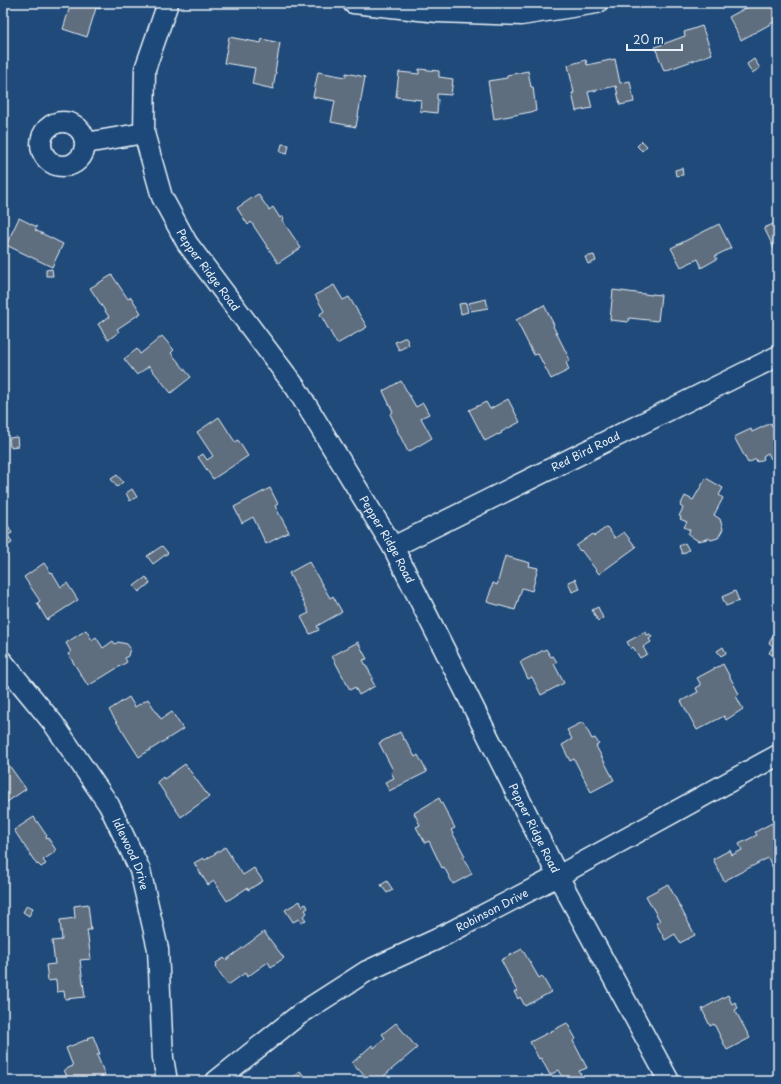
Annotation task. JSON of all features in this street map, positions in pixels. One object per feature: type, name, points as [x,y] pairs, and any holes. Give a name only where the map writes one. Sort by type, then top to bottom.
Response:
[{"type":"street","name":"Pepper Ridge Road","points":[[168,3],[146,69],[144,133],[162,197],[187,243],[296,388],[393,547],[558,876],[669,1081]]},
{"type":"street","points":[[353,3],[438,12],[521,15],[597,3]]},
{"type":"street","points":[[86,143],[144,133]]},
{"type":"street","name":"Red Bird Road","points":[[393,547],[778,356]]},
{"type":"street","name":"Idlewood Drive","points":[[3,662],[53,723],[109,805],[140,870],[158,949],[162,1058],[167,1081]]},
{"type":"street","name":"Robinson Drive","points":[[216,1081],[300,1014],[367,970],[435,940],[558,876],[778,755]]},
{"type":"building","points":[[71,3],[102,3],[100,9],[96,8],[87,37],[63,29]]},
{"type":"building","points":[[755,3],[778,3],[778,20],[741,40],[729,17]]},
{"type":"building","points":[[702,26],[712,54],[664,71],[655,47],[685,36],[684,32]]},
{"type":"building","points":[[229,37],[261,43],[262,39],[280,43],[273,89],[252,84],[255,68],[224,63]]},
{"type":"building","points":[[615,59],[620,83],[630,81],[634,102],[620,105],[616,86],[588,92],[592,108],[576,111],[568,65],[586,60],[587,65]]},
{"type":"building","points":[[754,59],[760,68],[752,73],[747,64]]},
{"type":"building","points":[[419,69],[439,71],[439,77],[453,79],[451,95],[437,94],[437,113],[420,111],[421,100],[396,97],[399,72],[419,74]]},
{"type":"building","points":[[528,71],[531,87],[533,87],[536,111],[494,119],[488,81],[507,78],[507,75]]},
{"type":"building","points":[[3,72],[7,74],[3,83]]},
{"type":"building","points":[[318,72],[346,77],[346,73],[365,77],[356,127],[331,122],[335,101],[313,97]]},
{"type":"building","points":[[642,141],[647,146],[642,151],[637,146]]},
{"type":"building","points":[[282,144],[289,145],[287,154],[280,152]]},
{"type":"building","points":[[778,154],[778,164],[774,156]]},
{"type":"building","points":[[682,168],[683,175],[676,176],[675,170]]},
{"type":"building","points":[[258,194],[269,210],[273,207],[280,218],[282,216],[284,219],[282,220],[301,248],[278,263],[251,222],[248,225],[237,208]]},
{"type":"building","points":[[19,218],[37,227],[35,230],[63,244],[52,267],[6,245]]},
{"type":"building","points":[[778,222],[778,256],[764,228]]},
{"type":"building","points":[[719,224],[731,248],[715,256],[717,259],[701,268],[698,259],[681,267],[671,248]]},
{"type":"building","points":[[594,255],[596,261],[588,264],[585,257]]},
{"type":"building","points":[[52,269],[53,276],[46,276],[46,270]]},
{"type":"building","points":[[112,275],[128,299],[131,297],[141,313],[117,329],[119,332],[108,340],[98,324],[109,317],[90,288]]},
{"type":"building","points":[[334,285],[343,300],[349,297],[367,327],[337,344],[320,314],[324,311],[315,295]]},
{"type":"building","points":[[613,290],[661,295],[658,321],[629,318],[628,322],[610,320]]},
{"type":"building","points":[[486,299],[488,308],[471,311],[469,303]]},
{"type":"building","points":[[466,303],[468,312],[461,314],[459,304]]},
{"type":"building","points":[[544,305],[570,360],[566,362],[569,370],[551,379],[538,354],[534,355],[516,320]]},
{"type":"building","points":[[162,336],[174,350],[171,353],[191,377],[171,393],[149,366],[137,375],[124,359],[137,349],[140,354]]},
{"type":"building","points":[[406,337],[409,345],[399,350],[395,342]]},
{"type":"building","points":[[401,381],[416,407],[423,403],[429,414],[421,418],[432,438],[408,452],[390,414],[393,412],[383,391]]},
{"type":"building","points":[[508,399],[520,422],[485,441],[469,410],[486,402],[490,409]]},
{"type":"building","points":[[219,417],[235,442],[238,440],[248,456],[213,479],[198,457],[203,454],[207,460],[213,456],[197,432]]},
{"type":"building","points":[[771,423],[772,426],[778,423],[778,455],[771,459],[768,453],[763,456],[764,459],[757,462],[756,459],[748,463],[734,437],[751,429],[752,432]]},
{"type":"building","points":[[17,437],[18,446],[10,447],[9,438]]},
{"type":"building","points":[[117,475],[123,482],[117,487],[111,479]]},
{"type":"building","points":[[706,478],[723,488],[719,495],[723,498],[714,515],[720,519],[723,529],[718,538],[711,540],[708,538],[698,541],[688,534],[690,530],[684,527],[687,522],[680,519],[681,517],[679,516],[683,508],[680,506],[685,496],[693,500]]},
{"type":"building","points":[[270,488],[278,504],[275,506],[289,532],[266,544],[253,517],[242,523],[234,507]]},
{"type":"building","points":[[132,489],[137,497],[130,501],[126,493]]},
{"type":"building","points":[[3,516],[12,533],[8,535],[12,543],[3,548]]},
{"type":"building","points":[[607,527],[615,538],[624,532],[636,547],[599,574],[581,550],[580,551],[576,546],[593,534],[594,536]]},
{"type":"building","points":[[685,543],[689,550],[682,554],[679,546]]},
{"type":"building","points":[[162,546],[168,553],[153,564],[147,556]]},
{"type":"building","points":[[505,556],[530,563],[529,566],[538,568],[532,591],[522,588],[515,610],[487,602],[493,583],[497,585]]},
{"type":"building","points":[[309,562],[330,598],[333,596],[342,612],[317,626],[319,630],[310,634],[301,617],[309,613],[289,573]]},
{"type":"building","points":[[44,563],[51,573],[52,572],[61,587],[67,583],[78,600],[47,620],[37,603],[40,601],[24,577]]},
{"type":"building","points":[[146,577],[150,583],[139,592],[134,586]]},
{"type":"building","points":[[575,579],[580,589],[572,592],[568,582]]},
{"type":"building","points":[[735,591],[739,601],[726,606],[722,597]]},
{"type":"building","points":[[598,607],[603,618],[598,621],[592,610]]},
{"type":"building","points":[[778,627],[778,658],[769,653],[773,646],[769,643]]},
{"type":"building","points":[[86,630],[92,640],[96,637],[103,648],[113,641],[115,644],[118,642],[127,644],[130,648],[128,656],[125,658],[127,662],[88,686],[68,654],[71,652],[66,643]]},
{"type":"building","points":[[645,632],[647,635],[650,634],[652,637],[649,639],[651,642],[643,647],[647,654],[640,658],[633,647],[631,649],[627,642]]},
{"type":"building","points":[[358,642],[367,659],[363,660],[373,678],[371,679],[375,686],[359,695],[355,687],[350,690],[332,656]]},
{"type":"building","points":[[723,647],[726,653],[721,656],[717,651]]},
{"type":"building","points":[[546,649],[551,657],[553,656],[557,662],[554,664],[564,683],[541,695],[532,677],[528,679],[520,662]]},
{"type":"building","points":[[723,664],[739,694],[736,696],[743,709],[726,720],[724,716],[697,730],[681,701],[698,692],[696,688],[701,685],[697,678]]},
{"type":"building","points":[[129,697],[135,707],[148,699],[161,719],[172,712],[183,729],[139,757],[109,710]]},
{"type":"building","points":[[583,722],[592,739],[595,738],[599,744],[596,746],[614,780],[591,792],[574,759],[570,761],[562,745],[572,739],[567,730]]},
{"type":"building","points":[[400,732],[415,757],[418,755],[427,772],[389,791],[385,782],[394,778],[391,772],[393,770],[379,743]]},
{"type":"building","points":[[3,757],[26,789],[4,804],[3,802]]},
{"type":"building","points":[[185,764],[209,797],[181,817],[157,782],[163,777],[164,779]]},
{"type":"building","points":[[439,798],[455,828],[451,830],[465,856],[463,857],[472,874],[453,884],[444,867],[442,868],[429,841],[425,843],[416,827],[420,825],[414,813]]},
{"type":"building","points":[[34,817],[47,836],[47,839],[48,838],[56,850],[43,860],[46,864],[41,867],[38,864],[37,865],[14,830]]},
{"type":"building","points":[[772,823],[778,834],[778,868],[774,870],[768,858],[724,881],[713,859],[730,850],[732,855],[742,850],[739,844],[757,835],[755,832]]},
{"type":"building","points":[[225,847],[243,875],[254,868],[263,881],[248,890],[247,888],[227,901],[214,881],[208,885],[194,863],[203,858],[205,860]]},
{"type":"building","points":[[387,881],[393,890],[387,893],[381,885]]},
{"type":"building","points":[[668,884],[695,935],[680,943],[675,934],[665,940],[656,923],[660,921],[646,896]]},
{"type":"building","points":[[300,901],[302,906],[306,904],[308,908],[305,910],[307,913],[303,916],[306,920],[301,923],[299,919],[293,922],[285,910]]},
{"type":"building","points":[[88,904],[91,930],[87,930],[91,959],[80,960],[85,997],[65,999],[64,991],[57,992],[56,980],[48,981],[46,965],[55,964],[52,941],[62,940],[60,920],[75,918],[74,906]]},
{"type":"building","points":[[27,905],[33,908],[29,916],[23,912]]},
{"type":"building","points":[[264,932],[284,958],[271,967],[268,962],[247,977],[245,973],[228,985],[215,967],[217,965],[216,963],[224,958],[226,960]]},
{"type":"building","points":[[522,949],[539,978],[542,976],[551,992],[525,1006],[520,997],[518,999],[514,992],[517,991],[501,960]]},
{"type":"building","points":[[728,995],[732,1004],[735,1002],[738,1008],[735,1010],[750,1038],[727,1050],[714,1024],[710,1026],[702,1009]]},
{"type":"building","points":[[396,1023],[417,1048],[378,1081],[370,1081],[352,1063],[372,1045],[374,1048],[385,1038],[382,1034]]},
{"type":"building","points":[[567,1023],[576,1039],[573,1041],[587,1068],[579,1071],[584,1081],[561,1081],[564,1079],[559,1070],[550,1075],[530,1042]]},
{"type":"building","points":[[93,1036],[100,1054],[97,1055],[105,1075],[102,1076],[104,1081],[69,1081],[64,1070],[73,1066],[66,1048]]},
{"type":"building","points":[[300,1071],[305,1077],[300,1081],[293,1081],[291,1078]]}]
